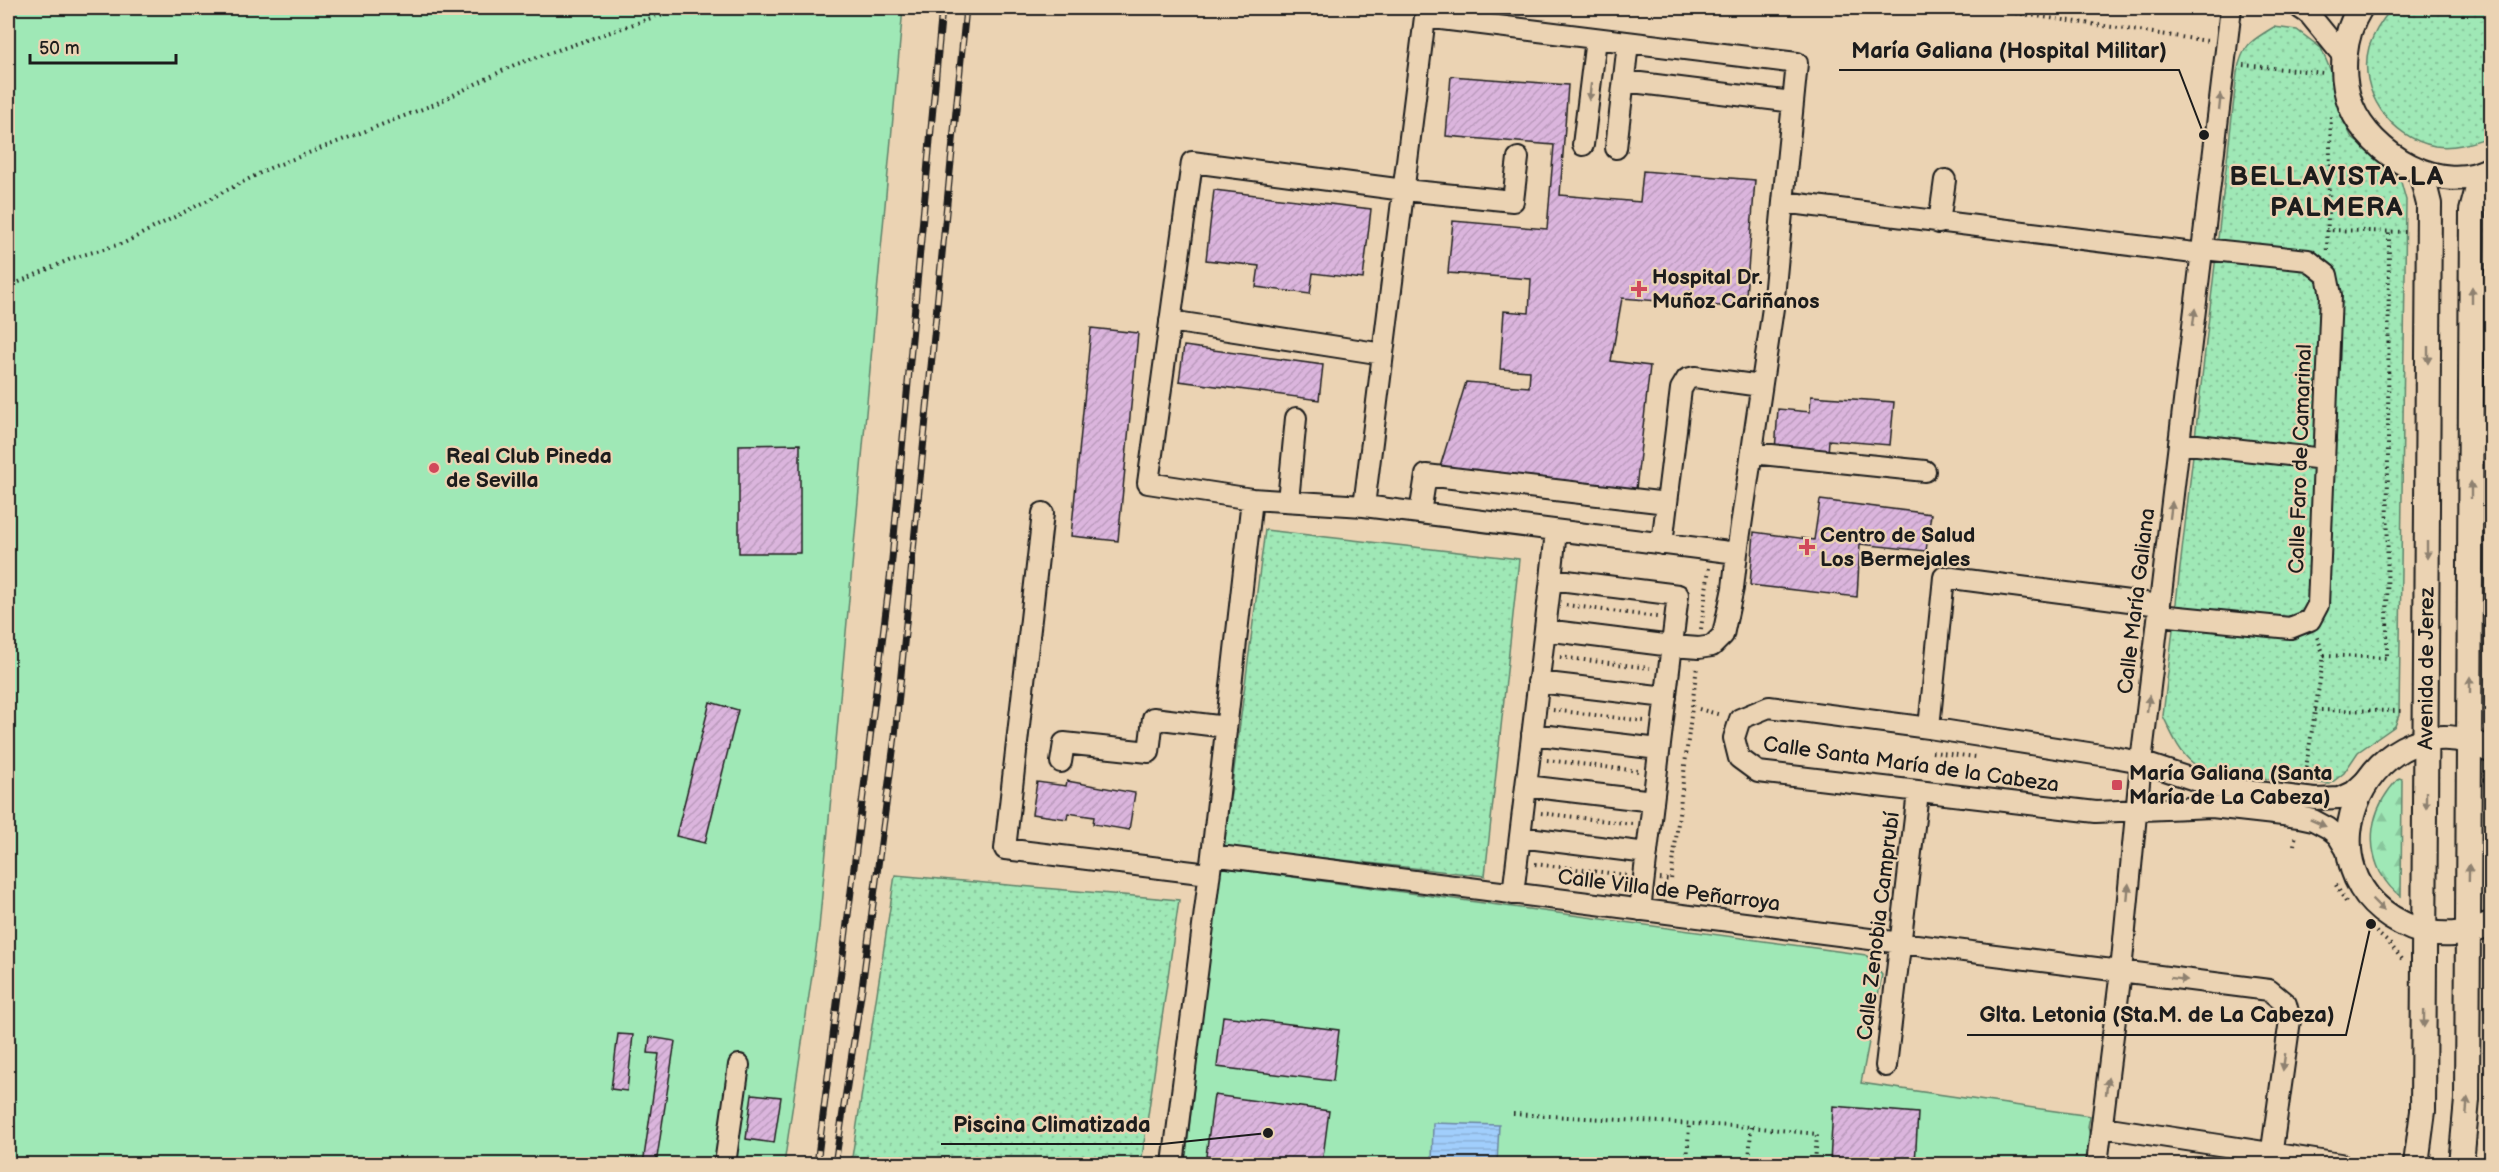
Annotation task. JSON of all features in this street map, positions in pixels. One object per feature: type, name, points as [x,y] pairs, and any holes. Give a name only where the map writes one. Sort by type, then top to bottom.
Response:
[{"type":"main road","points":[[2360,8],[2349,30],[2338,65],[2351,106],[2362,125],[2393,156],[2421,172],[2442,177],[2461,178],[2487,170]]},
{"type":"main road","name":"Avenida de Jerez","points":[[2461,1164],[2467,1100],[2468,932],[2481,747],[2472,217],[2475,192],[2487,170]]},
{"type":"main road","name":"Avenida de Jerez","points":[[2416,1164],[2423,1111],[2429,204],[2421,172]]},
{"type":"main road","points":[[2481,747],[2440,740],[2408,747],[2393,755],[2368,778],[2352,808],[2348,842],[2351,858],[2364,890],[2374,903],[2402,924],[2425,932],[2452,934],[2468,932],[2492,923]]},
{"type":"street","name":"Calle María Galiana","points":[[2097,1164],[2121,971],[2141,762],[2231,8]]},
{"type":"street","name":"Calle María Galiana","points":[[2226,53],[2237,16],[2244,8]]},
{"type":"street","points":[[2300,8],[2309,14],[2338,65]]},
{"type":"street","points":[[1364,506],[1425,17],[1797,63],[1773,308],[1733,588],[1723,635],[1712,646],[1699,648],[1545,630]]},
{"type":"street","points":[[1583,145],[1596,39]]},
{"type":"street","points":[[1616,148],[1628,43]]},
{"type":"street","points":[[1624,81],[1793,102]]},
{"type":"street","points":[[1518,158],[1513,201],[1404,190],[1192,162],[1148,483],[1252,499],[1364,506],[1737,553]]},
{"type":"street","points":[[1939,223],[1945,180]]},
{"type":"street","points":[[1783,202],[1939,223],[2202,252],[2308,260],[2327,275]]},
{"type":"street","name":"Calle Faro de Camarinal","points":[[2310,620],[2318,605],[2331,295],[2327,275]]},
{"type":"street","points":[[1170,321],[1383,354]]},
{"type":"street","points":[[1662,544],[1682,388],[1687,379],[1695,377],[1761,386]]},
{"type":"street","points":[[1288,501],[1296,418]]},
{"type":"street","points":[[2179,443],[2324,459]]},
{"type":"street","points":[[1752,453],[1925,471]]},
{"type":"street","points":[[1420,513],[1426,475],[1667,503]]},
{"type":"street","points":[[1173,1164],[1210,870],[1252,499]]},
{"type":"street","name":"Calle Villa de Peñarroya","points":[[1043,513],[1005,849],[1210,870],[1513,894],[2269,990],[2286,1004],[2290,1020],[2270,1159]]},
{"type":"street","points":[[1513,894],[1556,531]]},
{"type":"street","points":[[1929,728],[1944,578],[2290,628],[2310,620]]},
{"type":"street","points":[[1551,579],[1678,595],[1640,910]]},
{"type":"street","points":[[1538,682],[1665,697]]},
{"type":"street","name":"Calle Santa María de la Cabeza","points":[[2351,858],[2338,836],[2328,828],[2308,819],[2212,807],[2096,812],[1758,772],[1739,758],[1734,738],[1740,719],[1769,707],[1929,728],[2141,762],[2216,787],[2316,799],[2340,798],[2353,792],[2368,778]]},
{"type":"street","points":[[1061,762],[1064,742],[1149,752],[1153,718],[1226,728]]},
{"type":"street","points":[[1532,734],[1659,749]]},
{"type":"street","points":[[1526,786],[1653,801]]},
{"type":"street","name":"Calle Zenobia Camprubí","points":[[1886,1066],[1918,792]]},
{"type":"street","points":[[1520,837],[1647,853]]},
{"type":"street","points":[[725,1164],[739,1065]]},
{"type":"street","points":[[2103,1127],[2270,1159],[2340,1164]]},
{"type":"path","points":[[8,287],[73,258],[124,243],[270,168],[435,104],[514,65],[644,21],[666,13],[671,8]]},
{"type":"path","points":[[1920,8],[1943,12],[1995,9],[2226,53],[2338,65]]},
{"type":"path","points":[[2327,275],[2326,230],[2331,108]]},
{"type":"path","points":[[2409,242],[2411,226]]},
{"type":"path","points":[[2326,230],[2409,232]]},
{"type":"path","points":[[2324,655],[2387,658],[2389,231]]},
{"type":"path","points":[[1548,603],[1702,622]]},
{"type":"path","points":[[2304,781],[2324,655],[2310,620]]},
{"type":"path","points":[[1542,655],[1696,674]]},
{"type":"path","points":[[1535,707],[1690,726]]},
{"type":"path","points":[[2315,710],[2411,711],[2409,716]]},
{"type":"path","points":[[1529,758],[1684,777]]},
{"type":"path","points":[[1523,811],[1677,829]]},
{"type":"path","points":[[2336,883],[2338,892],[2350,908]]},
{"type":"path","points":[[2373,930],[2389,943],[2407,964]]},
{"type":"path","points":[[2486,1164],[2492,1090]]},
{"type":"path","points":[[1513,1114],[1751,1127],[1817,1134],[1815,1164]]},
{"type":"path","points":[[1687,1164],[1689,1124]]},
{"type":"path","points":[[1749,1164],[1751,1127]]},
{"type":"green space","name":"Real Club Pineda de Sevilla","points":[[8,8],[903,8],[819,928],[784,1164],[8,1164]]},
{"type":"green space","points":[[2392,8],[2491,8],[2492,134],[2489,137],[2456,146],[2435,146],[2404,133],[2381,110],[2368,80],[2367,64],[2373,36]]},
{"type":"green space","points":[[2274,27],[2297,30],[2321,48],[2332,74],[2338,109],[2352,138],[2384,163],[2401,182],[2406,200],[2399,715],[2395,726],[2358,752],[2344,773],[2330,784],[2237,775],[2203,768],[2193,763],[2183,753],[2163,716],[2237,73],[2248,45]]},
{"type":"green space","points":[[1265,530],[1519,559],[1485,876],[1224,847]]},
{"type":"green space","points":[[2399,778],[2402,779],[2401,896],[2389,886],[2380,872],[2375,859],[2372,834],[2383,799]]},
{"type":"green space","points":[[1219,867],[1866,955],[1882,975],[1861,1083],[2090,1116],[2088,1127],[2091,1139],[2087,1164],[1185,1164]]},
{"type":"green space","points":[[895,875],[1179,900],[1141,1164],[851,1164]]},
{"type":"water","points":[[1433,1123],[1499,1125],[1497,1164],[1432,1164]]},
{"type":"building","name":"Hospital Dr. Muñoz Cariñanos","points":[[1451,76],[1568,85],[1560,195],[1640,202],[1643,171],[1755,180],[1745,308],[1622,298],[1611,361],[1650,366],[1636,489],[1440,467],[1466,382],[1529,387],[1530,371],[1500,369],[1504,311],[1529,313],[1531,279],[1448,273],[1453,221],[1547,229],[1554,145],[1446,136]]},
{"type":"building","points":[[1214,190],[1371,209],[1363,279],[1313,273],[1310,294],[1256,287],[1259,266],[1206,260]]},
{"type":"building","points":[[1091,328],[1138,333],[1118,541],[1071,536]]},
{"type":"building","points":[[1184,346],[1323,365],[1319,400],[1179,381]]},
{"type":"building","points":[[1811,396],[1894,402],[1890,445],[1829,440],[1828,455],[1775,451],[1778,409],[1810,412]]},
{"type":"building","points":[[800,444],[800,553],[739,553],[739,445]]},
{"type":"building","name":"Centro de Salud Los Bermejales","points":[[1820,500],[1931,514],[1926,551],[1860,544],[1857,597],[1750,585],[1754,532],[1814,540]]},
{"type":"building","points":[[710,702],[738,710],[705,843],[676,836]]},
{"type":"building","points":[[1067,781],[1135,793],[1129,830],[1093,824],[1094,817],[1068,813],[1067,819],[1032,814],[1037,782],[1066,786]]},
{"type":"building","points":[[1223,1016],[1339,1030],[1333,1081],[1217,1067]]},
{"type":"building","points":[[618,1034],[633,1035],[627,1091],[611,1089]]},
{"type":"building","points":[[650,1037],[675,1041],[656,1164],[643,1164],[659,1054],[648,1053]]},
{"type":"building","points":[[752,1094],[781,1097],[774,1143],[746,1139]]},
{"type":"building","points":[[1214,1095],[1329,1111],[1322,1164],[1271,1164],[1206,1156]]},
{"type":"building","points":[[1833,1106],[1918,1113],[1915,1164],[1830,1164]]},
{"type":"railway","points":[[817,1164],[891,570],[942,8]]},
{"type":"railway","points":[[835,1164],[862,988],[895,736],[966,8]]},
{"type":"place","name":"María Galiana (Hospital Militar)","points":[[2204,135]]},
{"type":"place","name":"Hospital Dr. Muñoz Cariñanos","points":[[1639,289]]},
{"type":"place","name":"Real Club Pineda de Sevilla","points":[[434,468]]},
{"type":"place","name":"Centro de Salud Los Bermejales","points":[[1807,547]]},
{"type":"place","name":"María Galiana (Santa María de La Cabeza)","points":[[2117,785]]},
{"type":"place","name":"Glta. Letonia (Sta.M. de La Cabeza)","points":[[2371,924]]},
{"type":"place","name":"Piscina Climatizada","points":[[1268,1133]]},
{"type":"district","name":"BELLAVISTA-LA PALMERA","points":[[2337,192]]}]
